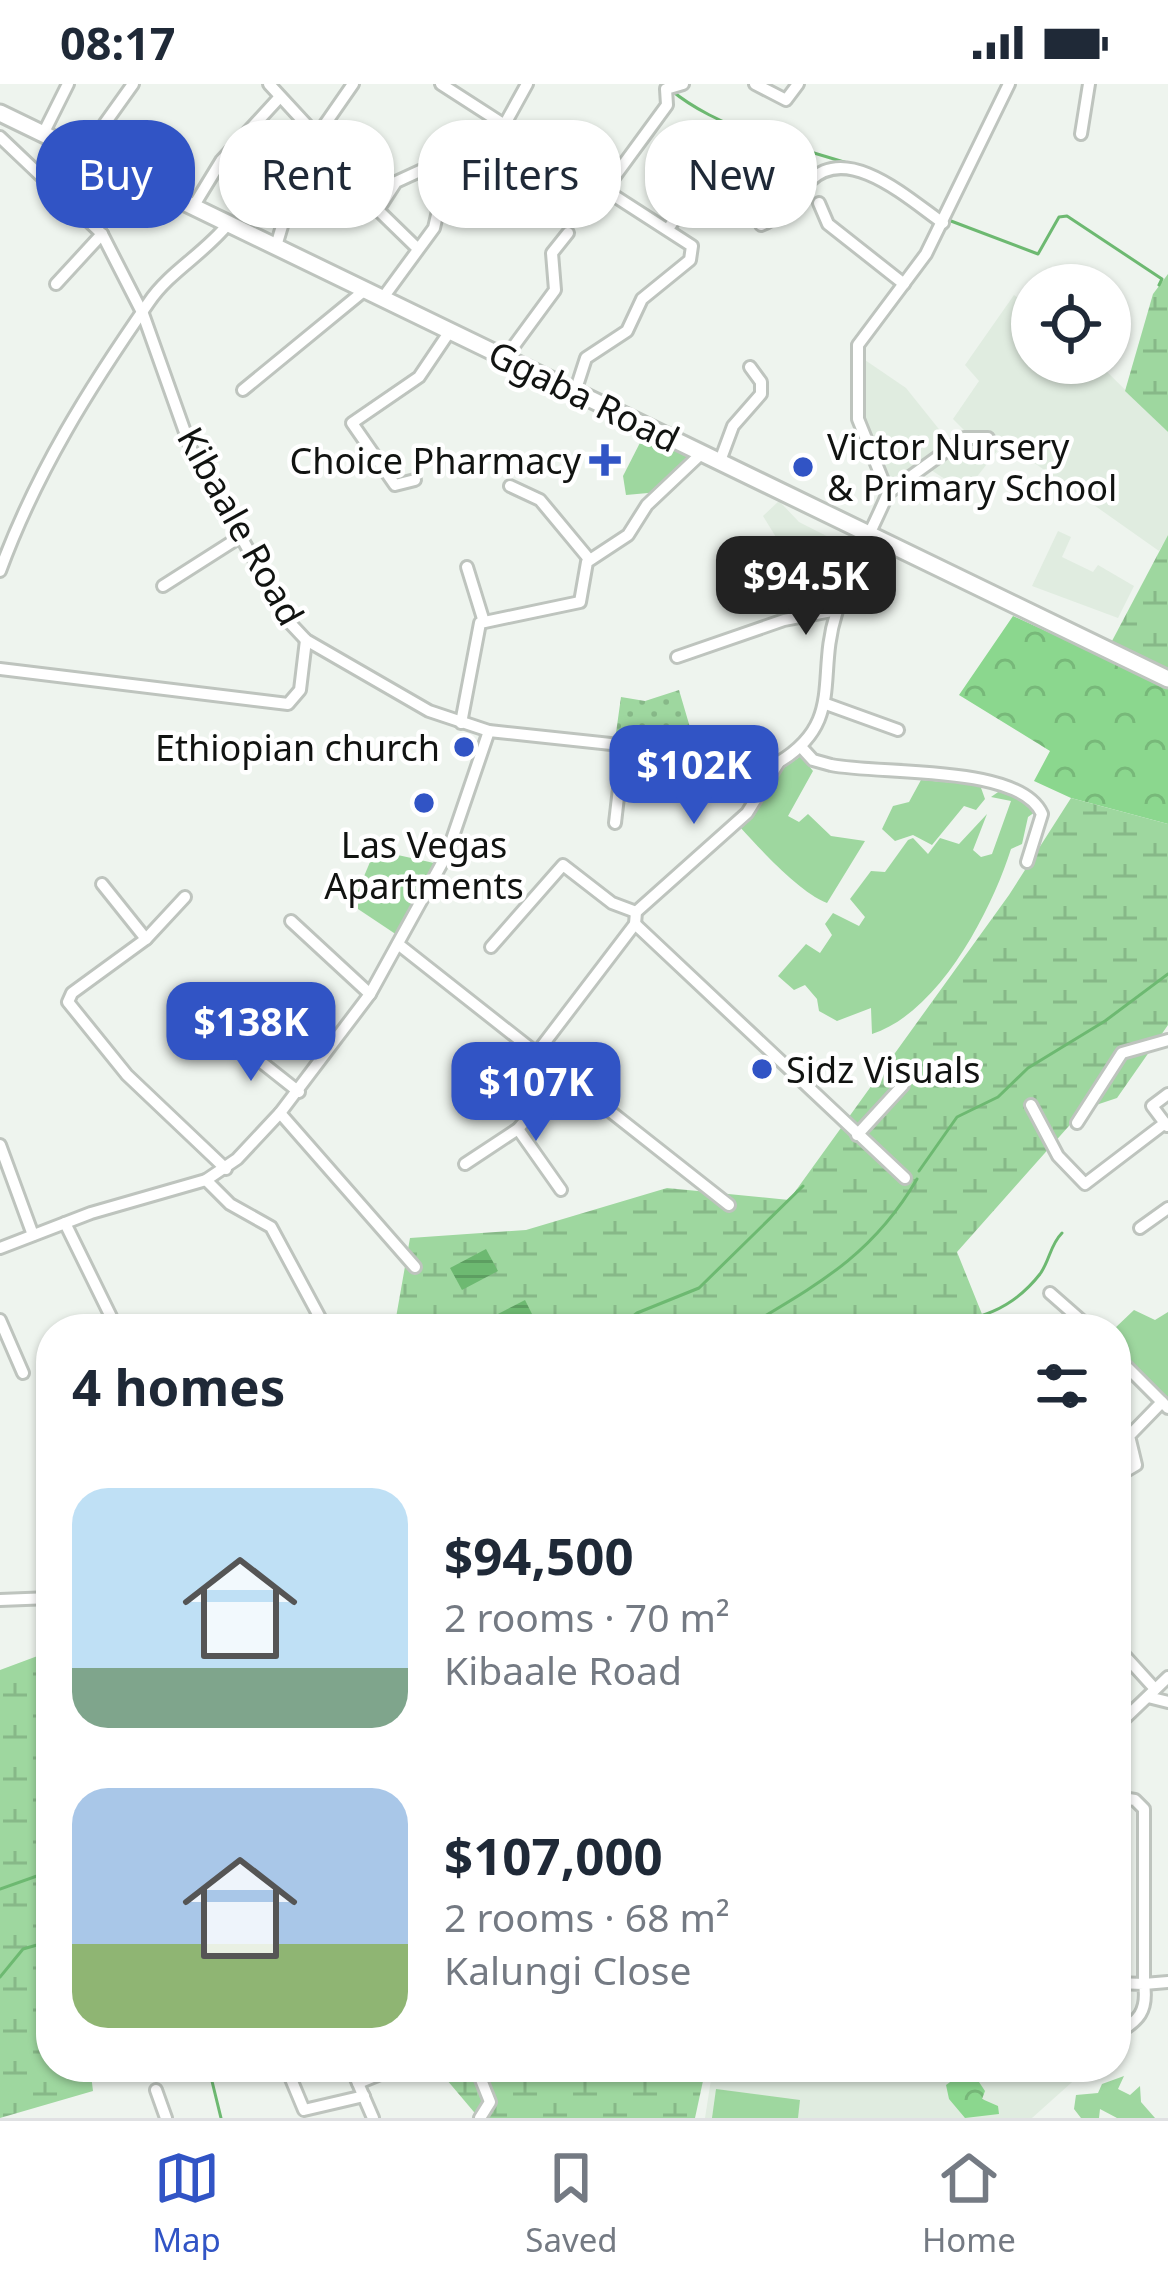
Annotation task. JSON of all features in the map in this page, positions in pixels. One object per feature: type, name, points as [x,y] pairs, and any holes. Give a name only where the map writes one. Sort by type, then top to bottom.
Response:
[{"type":"main road","name":"Ggaba Road","points":[[0,113],[36,131]]},
{"type":"main road","name":"Ggaba Road","points":[[236,228],[1168,679]]},
{"type":"street","points":[[50,120],[68,84]]},
{"type":"street","points":[[108,120],[134,84]]},
{"type":"street","points":[[269,84],[300,120]]},
{"type":"street","points":[[327,120],[353,84]]},
{"type":"street","points":[[441,84],[503,120]]},
{"type":"street","points":[[507,120],[527,84]]},
{"type":"street","points":[[621,168],[667,105],[666,89],[683,84]]},
{"type":"street","points":[[755,84],[786,100],[798,84]]},
{"type":"street","points":[[888,493],[860,429],[855,362],[862,337],[944,224],[1009,84]]},
{"type":"street","points":[[1081,134],[1089,84]]},
{"type":"street","points":[[195,204],[221,161],[278,99]]},
{"type":"street","name":"Kibaale Road","points":[[0,137],[102,234],[142,314],[185,435],[290,622],[306,640],[429,711],[489,731],[778,762]]},
{"type":"street","points":[[817,174],[835,167],[889,185],[944,224]]},
{"type":"street","points":[[382,298],[434,228],[444,192],[441,180],[422,170],[396,182],[378,210],[416,247]]},
{"type":"street","points":[[575,392],[586,358],[627,331],[642,299],[690,260],[692,246],[646,221],[621,199]]},
{"type":"street","points":[[819,203],[828,224],[904,284]]},
{"type":"street","points":[[0,571],[26,500],[54,448],[142,314],[224,228]]},
{"type":"street","points":[[276,247],[282,228]]},
{"type":"street","points":[[505,358],[555,290],[552,254],[568,233]]},
{"type":"street","points":[[56,284],[102,234]]},
{"type":"street","points":[[243,390],[365,290]]},
{"type":"street","points":[[416,480],[394,485],[352,423],[418,377],[450,331]]},
{"type":"street","points":[[720,460],[733,426],[761,394],[761,382],[751,367]]},
{"type":"street","points":[[539,1050],[635,918],[747,813],[778,762],[802,748],[826,704],[837,610],[888,493],[956,442],[975,435],[988,438]]},
{"type":"street","points":[[460,723],[478,626],[580,602],[587,563],[628,535],[646,505],[682,477],[702,453]]},
{"type":"street","points":[[510,486],[539,500],[587,563]]},
{"type":"street","points":[[163,586],[243,535]]},
{"type":"street","points":[[467,566],[484,622]]},
{"type":"street","points":[[677,657],[784,620],[837,610]]},
{"type":"street","points":[[0,669],[288,704],[300,690],[306,640]]},
{"type":"street","points":[[826,704],[898,730]]},
{"type":"street","points":[[0,1248],[206,1180],[226,1169],[280,1113],[370,994],[398,944],[459,826],[489,731]]},
{"type":"street","points":[[615,823],[624,745]]},
{"type":"street","points":[[802,748],[813,760],[831,765],[977,776],[1022,792],[1042,814],[1027,862]]},
{"type":"street","points":[[491,947],[563,866],[635,918],[905,1178]]},
{"type":"street","points":[[102,884],[146,939]]},
{"type":"street","points":[[185,897],[146,939],[72,993],[68,1002],[137,1086],[226,1169]]},
{"type":"street","points":[[291,921],[370,994]]},
{"type":"street","points":[[398,944],[539,1050],[729,1205]]},
{"type":"street","points":[[232,1040],[298,1092]]},
{"type":"street","points":[[1077,1124],[1122,1053],[1168,1040]]},
{"type":"street","points":[[465,1164],[518,1129],[564,1075]]},
{"type":"street","points":[[857,1135],[903,1085]]},
{"type":"street","points":[[1031,1105],[1058,1156],[1085,1184],[1166,1125],[1152,1106],[1168,1094]]},
{"type":"street","points":[[280,1113],[415,1268]]},
{"type":"street","points":[[518,1129],[561,1190]]},
{"type":"street","points":[[0,1145],[34,1235]]},
{"type":"street","points":[[206,1180],[230,1204],[271,1227],[318,1314]]},
{"type":"street","points":[[1140,1228],[1168,1208]]},
{"type":"street","points":[[65,1223],[110,1314]]},
{"type":"street","points":[[1051,1293],[1074,1314]]},
{"type":"street","points":[[0,1320],[23,1373]]},
{"type":"street","points":[[1131,1370],[1165,1405],[1131,1434]]},
{"type":"street","points":[[0,1600],[36,1599]]},
{"type":"street","points":[[1131,1666],[1152,1693],[1168,1702]]},
{"type":"street","points":[[1131,1713],[1168,1677]]},
{"type":"street","points":[[1131,1799],[1144,1809],[1144,2011],[1131,2025]]},
{"type":"street","points":[[1131,1983],[1168,1982]]},
{"type":"street","points":[[292,2082],[304,2110],[374,2082]]},
{"type":"street","points":[[358,2082],[373,2118]]},
{"type":"street","points":[[480,2118],[490,2102],[482,2082]]},
{"type":"street","points":[[156,2090],[166,2118]]},
{"type":"shaded area","points":[[1011,299],[1011,384],[1119,384],[1168,432],[1168,535],[1159,551],[989,431],[966,432],[953,419],[979,381],[965,365]]},
{"type":"shaded area","points":[[862,358],[906,388],[950,443],[893,487],[861,410]]},
{"type":"shaded area","points":[[979,440],[997,451],[965,492],[928,468],[958,444]]},
{"type":"shaded area","points":[[779,501],[799,522],[860,553],[829,606],[819,607],[763,516]]},
{"type":"shaded area","points":[[1058,531],[1071,537],[1062,557],[1093,572],[1098,565],[1134,586],[1118,618],[1032,586]]},
{"type":"shaded area","points":[[486,1249],[498,1271],[462,1290],[450,1268]]},
{"type":"shaded area","points":[[525,1300],[532,1314],[498,1314]]},
{"type":"shaded area","points":[[711,2082],[1072,2082],[1032,2118],[705,2118]]},
{"type":"green space","points":[[1168,274],[1168,432],[1125,391],[1131,384],[1153,294]]},
{"type":"green space","points":[[647,429],[696,453],[659,492],[626,495],[623,476]]},
{"type":"green space","points":[[1168,535],[1168,682],[1112,641]]},
{"type":"green space","points":[[1013,616],[1168,687],[1168,824],[1071,798],[1034,781],[1050,751],[959,695]]},
{"type":"green space","points":[[679,690],[694,741],[616,733],[621,697],[645,701]]},
{"type":"green space","points":[[801,756],[813,771],[788,816],[799,822],[808,814],[831,836],[865,841],[827,903],[793,880],[740,827],[776,773]]},
{"type":"green space","points":[[921,780],[980,785],[985,799],[976,810],[964,806],[932,845],[913,835],[895,841],[882,829],[893,806],[909,802]]},
{"type":"green space","points":[[1001,790],[1012,792],[1035,812],[1028,817],[1022,844],[1011,849],[991,900],[960,956],[920,1004],[872,1034],[871,1008],[837,1021],[819,1011],[817,999],[805,985],[794,990],[778,976],[806,944],[820,953],[832,935],[825,924],[833,913],[859,926],[865,917],[850,899],[871,871],[885,872],[908,840],[913,838],[928,854],[940,838],[959,844],[987,814],[973,850],[981,857],[992,854],[1011,801],[991,797]]},
{"type":"green space","points":[[1071,798],[1168,824],[1168,1025],[1117,1098],[1084,1109],[957,1252],[982,1314],[397,1314],[410,1238],[526,1230],[667,1188],[789,1200],[1009,895]]},
{"type":"green space","points":[[375,850],[434,863],[397,935],[352,905]]},
{"type":"green space","points":[[1134,1310],[1155,1320],[1168,1312],[1168,1403],[1131,1369],[1130,1314]]},
{"type":"green space","points":[[36,1657],[36,2082],[92,2082],[93,2091],[0,2118],[0,1670]]},
{"type":"green space","points":[[449,2082],[703,2082],[695,2118],[479,2118]]},
{"type":"green space","points":[[979,2082],[985,2091],[982,2099],[998,2106],[999,2114],[965,2118],[949,2099],[946,2085]]},
{"type":"green space","points":[[1121,2082],[1118,2089],[1130,2095],[1140,2086],[1141,2102],[1155,2118],[1117,2118],[1100,2109],[1099,2118],[1081,2118],[1074,2109],[1076,2095],[1098,2093],[1102,2084]]},
{"type":"green space","points":[[716,2089],[800,2100],[798,2118],[712,2118]]},
{"type":"waterway","points":[[671,90],[703,111],[809,162],[814,153],[854,165]]},
{"type":"waterway","points":[[885,177],[927,205]]},
{"type":"waterway","points":[[951,221],[1038,254],[1059,217],[1067,216],[1162,279],[1159,285]]},
{"type":"waterway","points":[[919,1171],[957,1117],[998,1097],[1028,1068],[1105,1021],[1168,974]]},
{"type":"waterway","points":[[767,1314],[862,1248],[917,1179]]},
{"type":"waterway","points":[[636,1314],[699,1288],[803,1186]]},
{"type":"waterway","points":[[984,1314],[1028,1287],[1062,1233]]},
{"type":"waterway","points":[[0,1889],[36,1876]]},
{"type":"waterway","points":[[0,1977],[23,1949],[36,1945]]},
{"type":"waterway","points":[[212,2082],[221,2118]]},
{"type":"place","name":"Choice Pharmacy","points":[[605,460]]},
{"type":"place","name":"Victor Nursery & Primary School","points":[[803,467]]},
{"type":"place","name":"Ethiopian church","points":[[464,747]]},
{"type":"place","name":"Las Vegas Apartments","points":[[424,803]]},
{"type":"place","name":"Sidz Visuals","points":[[762,1069]]}]
